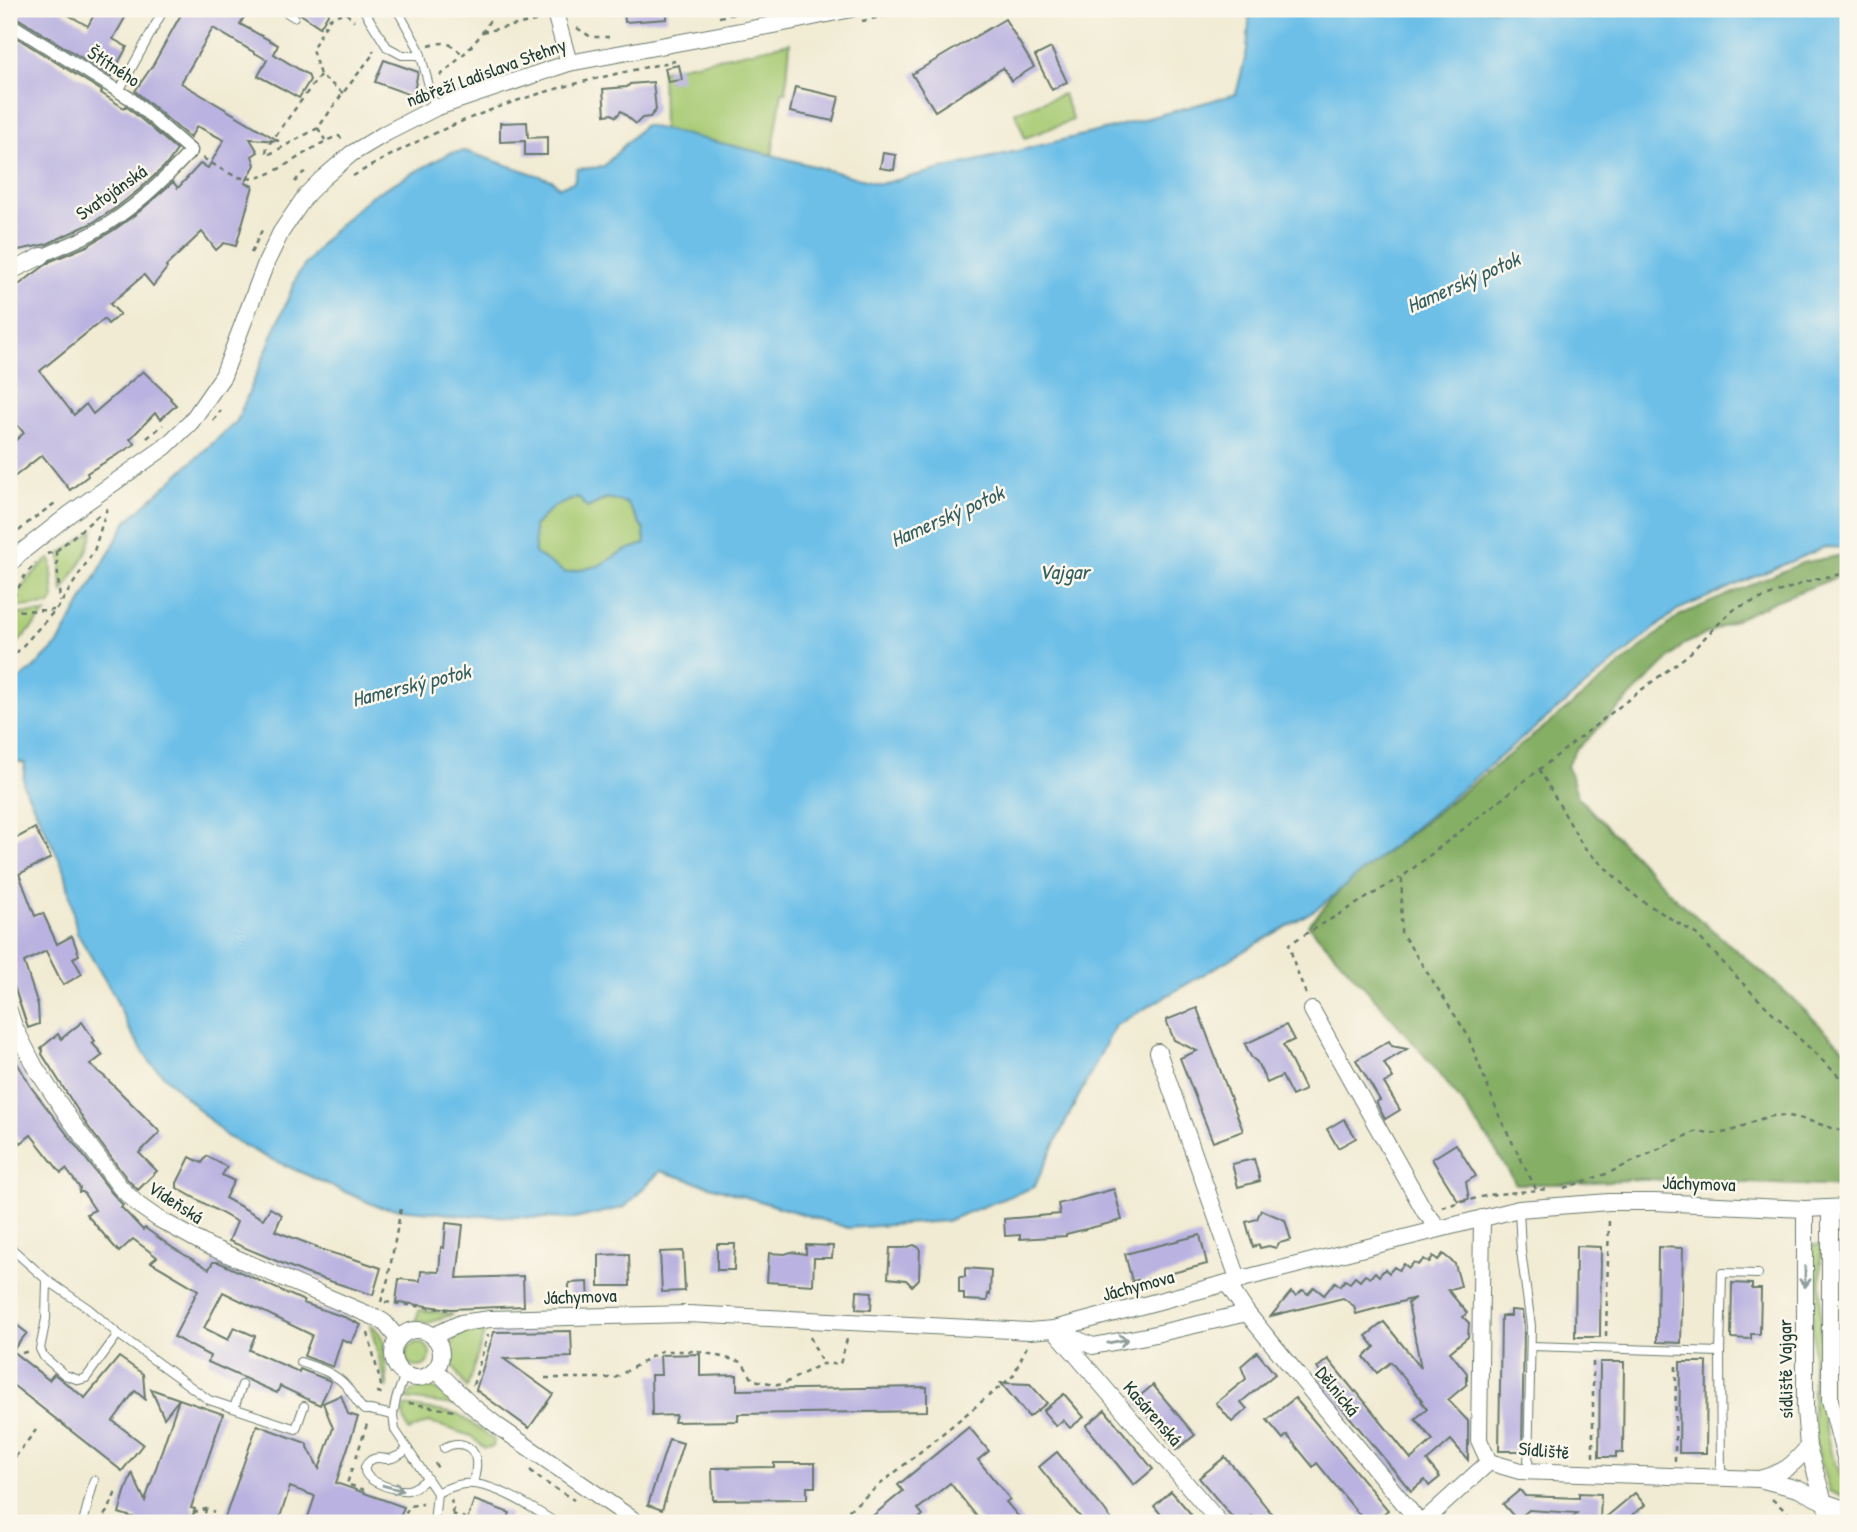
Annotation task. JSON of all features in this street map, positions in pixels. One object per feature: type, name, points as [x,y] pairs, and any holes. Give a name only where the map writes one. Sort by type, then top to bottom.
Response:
[{"type":"street","name":"nábřeží Ladislava Stehny","points":[[9,565],[71,513],[165,447],[191,422],[223,376],[265,263],[281,232],[295,210],[322,179],[351,154],[435,108],[569,63],[851,9]]},
{"type":"street","points":[[556,13],[569,63]]},
{"type":"street","name":"Štítného","points":[[9,23],[131,99],[191,151]]},
{"type":"street","name":"Svatojánská","points":[[9,272],[96,231],[130,209],[164,181],[191,151]]},
{"type":"street","name":"Vídeňská","points":[[11,1003],[13,1026],[35,1067],[120,1187],[137,1203],[208,1246],[379,1319],[398,1339]]},
{"type":"street","points":[[1312,1010],[1425,1212],[1439,1228]]},
{"type":"street","name":"Dělnická","points":[[1158,1052],[1233,1282],[1247,1313],[1421,1523],[1489,1462]]},
{"type":"street","name":"Jáchymova","points":[[433,1336],[461,1323],[490,1319],[688,1314],[1029,1331],[1054,1329],[1519,1209],[1609,1202],[1805,1209],[1848,1207]]},
{"type":"street","points":[[1830,1208],[1830,1400],[1848,1469]]},
{"type":"street","name":"sídliště Vajgar","points":[[1805,1209],[1805,1409],[1808,1447],[1824,1502],[1836,1523]]},
{"type":"street","name":"Sídliště","points":[[1482,1218],[1479,1440],[1489,1462],[1528,1472],[1759,1479]]},
{"type":"street","points":[[1054,1329],[1093,1346],[1247,1313]]},
{"type":"street","name":"Kasárenská","points":[[1054,1329],[1220,1523]]},
{"type":"street","points":[[419,1330],[433,1336],[438,1341],[441,1356],[435,1369],[421,1377],[413,1377],[400,1370],[393,1358],[398,1339],[411,1331],[419,1330]]},
{"type":"street","points":[[435,1369],[471,1405],[499,1427],[638,1523]]},
{"type":"street","points":[[1759,1479],[1792,1466],[1808,1447]]},
{"type":"street","points":[[1759,1479],[1798,1489],[1848,1510]]},
{"type":"lane","points":[[119,91],[164,9]]},
{"type":"lane","points":[[281,9],[294,17]]},
{"type":"lane","points":[[363,9],[387,47],[402,55],[420,52]]},
{"type":"lane","points":[[397,9],[420,52],[435,108]]},
{"type":"lane","points":[[1519,1209],[1521,1251],[1531,1326],[1528,1472]]},
{"type":"lane","points":[[9,1259],[10,1245]]},
{"type":"lane","points":[[10,1245],[47,1280],[209,1400],[296,1429],[304,1406]]},
{"type":"lane","points":[[1721,1478],[1722,1273],[1758,1274]]},
{"type":"lane","points":[[47,1280],[46,1319],[40,1349],[44,1357],[65,1375],[79,1380],[86,1378],[118,1334]]},
{"type":"lane","points":[[1531,1346],[1720,1352]]},
{"type":"lane","points":[[300,1363],[320,1369],[346,1385],[364,1410],[393,1415]]},
{"type":"lane","points":[[405,1374],[393,1415],[395,1430],[437,1498],[434,1523]]},
{"type":"lane","points":[[234,1408],[242,1385]]},
{"type":"lane","points":[[444,1448],[455,1443],[467,1446],[473,1451],[476,1460],[473,1483]]},
{"type":"lane","points":[[408,1449],[390,1459],[377,1457],[371,1460],[365,1471],[367,1477],[371,1481],[405,1491],[427,1479]]},
{"type":"lane","points":[[83,1523],[94,1479]]},
{"type":"lane","points":[[437,1498],[461,1484],[473,1483],[519,1500],[552,1522]]},
{"type":"path","points":[[429,86],[463,55],[482,32],[494,9]]},
{"type":"path","points":[[599,9],[573,14],[577,28],[592,37],[615,36]]},
{"type":"path","points":[[343,93],[320,75],[312,48],[330,18],[345,12],[354,20]]},
{"type":"path","points":[[482,32],[556,13]]},
{"type":"path","points":[[320,75],[265,153],[268,155],[275,152],[318,128],[374,53],[368,41]]},
{"type":"path","points":[[420,52],[441,42],[447,43],[463,55]]},
{"type":"path","points":[[362,170],[404,147],[484,112],[548,91],[634,70]]},
{"type":"path","points":[[318,128],[325,140]]},
{"type":"path","points":[[191,151],[240,178],[253,179],[287,165],[325,140],[339,136],[343,140],[336,145]]},
{"type":"path","points":[[292,185],[300,175],[310,170]]},
{"type":"path","points":[[250,257],[265,224]]},
{"type":"path","points":[[146,439],[164,423]]},
{"type":"path","points":[[18,533],[63,497]]},
{"type":"path","points":[[9,661],[55,610],[94,551],[107,508],[56,551],[47,554]]},
{"type":"path","points":[[56,551],[60,602]]},
{"type":"path","points":[[9,606],[25,575],[38,561]]},
{"type":"path","points":[[1312,1010],[1289,944],[1402,877],[1689,654],[1737,608],[1814,579],[1848,573]]},
{"type":"path","points":[[9,611],[55,610]]},
{"type":"path","points":[[1539,769],[1584,848],[1639,899],[1696,934],[1752,993],[1848,1085]]},
{"type":"path","points":[[1402,877],[1401,932],[1467,1034],[1500,1118],[1536,1189],[1489,1195],[1425,1212]]},
{"type":"path","points":[[9,982],[11,1003]]},
{"type":"path","points":[[1559,1189],[1609,1173],[1694,1132],[1727,1132],[1772,1116],[1799,1119],[1848,1132]]},
{"type":"path","points":[[401,1208],[381,1302],[455,1310]]},
{"type":"path","points":[[1606,1338],[1609,1214]]},
{"type":"path","points":[[472,1390],[490,1329]]},
{"type":"path","points":[[807,1331],[822,1364]]},
{"type":"path","points":[[545,1378],[615,1378],[661,1351],[698,1351],[742,1363],[753,1380],[781,1385],[822,1364],[839,1364],[849,1333]]},
{"type":"path","points":[[833,1523],[1013,1376],[1027,1346]]},
{"type":"path","points":[[1593,1349],[1593,1464]]},
{"type":"path","points":[[1675,1468],[1676,1351]]},
{"type":"path","points":[[9,1465],[36,1430]]},
{"type":"path","points":[[98,1523],[109,1510],[117,1489]]},
{"type":"path","points":[[402,1523],[410,1506],[437,1498]]},
{"type":"path","points":[[202,1523],[206,1509]]},
{"type":"path","points":[[194,1513],[206,1509],[214,1512]]},
{"type":"path","points":[[449,1523],[452,1514],[465,1518]]},
{"type":"green space","points":[[790,43],[786,92],[782,92],[772,155],[663,131],[662,70]]},
{"type":"green space","points":[[1063,94],[1073,120],[1025,138],[1015,112]]},
{"type":"green space","points":[[579,497],[588,508],[607,498],[627,503],[644,530],[645,544],[624,551],[598,566],[565,573],[534,553],[534,526],[553,507]]},
{"type":"green space","points":[[94,530],[86,554],[63,592],[61,553]]},
{"type":"green space","points":[[1848,554],[1848,573],[1775,601],[1683,645],[1576,750],[1567,765],[1578,797],[1678,901],[1789,995],[1848,1053],[1848,1187],[1645,1179],[1516,1184],[1446,1081],[1308,925],[1344,886],[1588,692],[1680,615],[1802,563]]},
{"type":"green space","points":[[49,559],[54,599],[50,605],[14,607],[12,605],[23,586]]},
{"type":"green space","points":[[46,613],[9,652],[9,616]]},
{"type":"green space","points":[[1813,1245],[1821,1245],[1820,1375],[1823,1418],[1831,1453],[1848,1499],[1829,1491],[1814,1437]]},
{"type":"green space","points":[[419,1310],[453,1314],[428,1323],[416,1321]]},
{"type":"green space","points":[[370,1324],[383,1340],[387,1389]]},
{"type":"green space","points":[[478,1328],[486,1328],[467,1388],[455,1370],[450,1352],[456,1337]]},
{"type":"green space","points":[[418,1343],[429,1350],[430,1355],[423,1366],[418,1367],[407,1360],[406,1355],[413,1344]]},
{"type":"green space","points":[[428,1386],[439,1391],[455,1405],[406,1399],[412,1391]]},
{"type":"green space","points":[[405,1406],[458,1414],[494,1440],[493,1447],[484,1448],[471,1436],[429,1422],[409,1431],[403,1416]]},
{"type":"water","name":"Vajgar","points":[[1250,9],[1848,9],[1848,548],[1825,547],[1677,610],[1318,908],[1115,1026],[1034,1187],[946,1221],[848,1228],[660,1171],[625,1207],[575,1219],[463,1215],[379,1207],[264,1156],[226,1136],[150,1062],[77,933],[65,871],[23,784],[25,763],[9,760],[9,680],[19,679],[33,669],[58,644],[127,521],[237,421],[298,274],[326,238],[354,211],[372,195],[450,153],[465,151],[552,180],[559,187],[574,182],[577,169],[603,167],[644,125],[880,184],[1108,129],[1236,94],[1247,51]],"holes":[[[578,497],[587,508],[607,498],[627,503],[644,530],[645,544],[624,551],[598,566],[565,573],[535,553],[534,526],[553,507]]]},
{"type":"building","points":[[9,9],[65,9],[63,12],[88,26],[97,9],[130,9],[113,39],[127,47],[111,76],[9,14]]},
{"type":"building","points":[[184,9],[231,9],[244,17],[240,24],[278,45],[274,54],[308,75],[310,80],[299,98],[258,76],[267,60],[213,28],[181,83],[279,141],[250,139],[258,152],[252,156],[255,165],[245,183],[253,186],[236,246],[224,243],[216,250],[202,232],[166,266],[153,286],[144,275],[110,304],[120,314],[108,324],[104,319],[40,371],[74,415],[86,404],[93,414],[143,371],[176,405],[161,419],[155,413],[130,439],[135,444],[87,473],[88,476],[70,490],[42,455],[9,481],[9,446],[24,433],[9,415],[9,292],[51,261],[87,246],[114,230],[173,182],[178,188],[200,164],[208,168],[224,140],[197,126],[190,138],[135,91],[153,65]]},
{"type":"building","points":[[293,9],[331,9],[320,27]]},
{"type":"building","points":[[624,9],[667,9],[667,19],[625,22]]},
{"type":"building","points":[[1005,19],[1034,67],[1011,81],[1003,68],[935,111],[912,74]]},
{"type":"building","points":[[9,33],[102,91],[101,93],[124,108],[126,106],[177,150],[167,164],[141,188],[92,223],[47,244],[9,252]]},
{"type":"building","points":[[1051,48],[1067,82],[1052,90],[1035,56]]},
{"type":"building","points":[[384,60],[418,72],[413,96],[375,82]]},
{"type":"building","points":[[679,65],[682,80],[668,82],[665,68]]},
{"type":"building","points":[[653,82],[656,110],[650,117],[642,118],[636,124],[621,111],[616,117],[612,114],[605,115],[603,89]]},
{"type":"building","points":[[795,87],[839,97],[833,121],[790,112]]},
{"type":"building","points":[[527,122],[528,138],[547,137],[547,155],[525,155],[525,141],[500,142],[500,123]]},
{"type":"building","points":[[883,153],[896,155],[894,170],[880,168]]},
{"type":"building","points":[[35,828],[51,858],[19,874],[35,916],[43,913],[57,944],[72,936],[79,955],[73,958],[82,974],[63,985],[46,951],[24,962],[38,1005],[39,1024],[28,1028],[9,971],[9,938],[15,935],[9,926],[9,842]]},
{"type":"building","points":[[1197,1008],[1243,1131],[1213,1142],[1180,1058],[1197,1051],[1174,1040],[1166,1020]]},
{"type":"building","points":[[82,1022],[95,1041],[92,1043],[103,1055],[90,1065],[160,1132],[139,1153],[157,1171],[138,1190],[87,1125],[42,1054],[41,1048],[58,1034],[61,1039]]},
{"type":"building","points":[[1286,1025],[1294,1040],[1283,1045],[1305,1090],[1292,1096],[1282,1076],[1267,1083],[1245,1044]]},
{"type":"building","points":[[1389,1041],[1392,1046],[1407,1049],[1384,1063],[1393,1078],[1384,1083],[1400,1110],[1385,1119],[1376,1102],[1380,1100],[1356,1060]]},
{"type":"building","points":[[9,1049],[31,1087],[123,1205],[121,1207],[143,1230],[145,1228],[209,1269],[213,1262],[218,1262],[304,1301],[303,1303],[361,1325],[351,1343],[342,1339],[333,1367],[304,1356],[312,1335],[223,1292],[204,1328],[228,1340],[234,1327],[255,1336],[249,1350],[299,1372],[300,1369],[328,1380],[331,1382],[320,1405],[280,1386],[277,1393],[208,1362],[210,1356],[174,1337],[198,1290],[151,1262],[157,1257],[133,1239],[119,1252],[86,1214],[95,1210],[83,1192],[79,1192],[80,1188],[66,1169],[61,1173],[31,1135],[21,1143],[9,1125]]},
{"type":"building","points":[[1344,1119],[1356,1138],[1338,1148],[1327,1129]]},
{"type":"building","points":[[1456,1144],[1476,1176],[1466,1182],[1469,1199],[1458,1201],[1432,1159]]},
{"type":"building","points":[[207,1156],[227,1167],[222,1175],[234,1181],[225,1198],[263,1219],[270,1208],[282,1215],[275,1231],[316,1248],[381,1268],[373,1295],[305,1273],[229,1241],[237,1222],[177,1188],[190,1157],[202,1163]]},
{"type":"building","points":[[1254,1159],[1260,1181],[1238,1187],[1232,1164]]},
{"type":"building","points":[[1114,1189],[1122,1220],[1066,1236],[1020,1239],[1020,1235],[1005,1236],[1004,1219],[1060,1214],[1058,1204]]},
{"type":"building","points":[[1261,1210],[1285,1220],[1291,1240],[1279,1243],[1276,1248],[1260,1248],[1259,1245],[1253,1247],[1246,1222],[1257,1219]]},
{"type":"building","points":[[446,1223],[463,1225],[457,1278],[523,1276],[524,1306],[451,1309],[396,1302],[399,1279],[420,1281],[421,1271],[439,1272]]},
{"type":"building","points":[[1200,1235],[1207,1264],[1138,1282],[1132,1281],[1125,1254]]},
{"type":"building","points":[[717,1244],[735,1244],[734,1270],[717,1270]]},
{"type":"building","points":[[806,1245],[833,1246],[832,1258],[814,1258],[813,1285],[767,1282],[769,1253],[806,1254]]},
{"type":"building","points":[[914,1245],[920,1248],[919,1279],[912,1286],[906,1280],[888,1278],[890,1248]]},
{"type":"building","points":[[1576,1246],[1601,1247],[1600,1337],[1575,1337]]},
{"type":"building","points":[[1658,1247],[1683,1248],[1681,1343],[1657,1342]]},
{"type":"building","points":[[683,1251],[685,1291],[662,1292],[660,1252]]},
{"type":"building","points":[[629,1254],[630,1286],[599,1286],[599,1255]]},
{"type":"building","points":[[1443,1254],[1455,1264],[1461,1286],[1448,1290],[1467,1313],[1463,1317],[1469,1323],[1468,1337],[1450,1352],[1467,1373],[1467,1384],[1448,1400],[1468,1421],[1468,1460],[1451,1440],[1427,1461],[1440,1477],[1429,1486],[1425,1480],[1411,1491],[1318,1379],[1322,1375],[1317,1368],[1328,1359],[1411,1459],[1433,1440],[1415,1419],[1427,1409],[1391,1362],[1377,1373],[1364,1357],[1375,1347],[1366,1336],[1384,1322],[1421,1368],[1408,1303],[1415,1298],[1356,1314],[1354,1306],[1343,1298],[1271,1316],[1291,1292],[1296,1296],[1303,1290],[1308,1294],[1314,1287],[1324,1295],[1335,1282],[1340,1286],[1345,1280],[1350,1283],[1355,1277],[1360,1281],[1365,1275],[1370,1278],[1375,1272],[1379,1276],[1385,1269],[1389,1273],[1394,1267],[1399,1270],[1404,1264],[1409,1268],[1414,1262],[1418,1265],[1424,1259],[1429,1263],[1433,1256],[1438,1260]]},
{"type":"building","points":[[965,1268],[991,1270],[990,1295],[988,1294],[987,1301],[964,1300],[964,1293],[959,1293],[959,1277],[965,1277]]},
{"type":"building","points":[[588,1282],[589,1302],[569,1303],[569,1283]]},
{"type":"building","points":[[1732,1283],[1752,1284],[1752,1289],[1761,1289],[1760,1334],[1751,1334],[1751,1339],[1731,1338]]},
{"type":"building","points":[[857,1291],[872,1292],[871,1310],[856,1309]]},
{"type":"building","points":[[1511,1310],[1522,1311],[1524,1326],[1522,1451],[1499,1451],[1501,1316],[1511,1316]]},
{"type":"building","points":[[9,1319],[27,1333],[12,1351],[49,1380],[54,1374],[85,1398],[119,1357],[143,1374],[145,1399],[135,1391],[113,1421],[143,1444],[122,1471],[9,1382]]},
{"type":"building","points":[[571,1331],[572,1357],[504,1359],[553,1394],[529,1428],[476,1390],[494,1332]]},
{"type":"building","points":[[1257,1352],[1275,1374],[1241,1402],[1247,1409],[1232,1422],[1216,1403],[1246,1379],[1241,1366]]},
{"type":"building","points":[[700,1354],[700,1376],[737,1375],[737,1390],[927,1387],[927,1411],[738,1414],[738,1421],[674,1422],[676,1415],[652,1416],[651,1375],[661,1375],[660,1355]]},
{"type":"building","points":[[1600,1362],[1624,1362],[1623,1453],[1616,1452],[1616,1457],[1599,1457]]},
{"type":"building","points":[[1680,1362],[1707,1362],[1706,1453],[1679,1453]]},
{"type":"building","points":[[1001,1383],[1030,1384],[1047,1403],[1029,1417]]},
{"type":"building","points":[[1153,1385],[1195,1435],[1176,1450],[1135,1400]]},
{"type":"building","points":[[151,1389],[179,1399],[164,1418]]},
{"type":"building","points":[[1064,1394],[1084,1417],[1070,1428],[1063,1420],[1056,1426],[1043,1411]]},
{"type":"building","points":[[341,1395],[348,1414],[358,1417],[336,1483],[404,1507],[398,1523],[306,1523],[315,1496],[290,1487],[278,1523],[223,1523],[257,1425],[306,1443],[319,1469],[333,1428],[323,1403]]},
{"type":"building","points":[[1295,1398],[1388,1510],[1372,1523],[1366,1523],[1317,1463],[1313,1467],[1287,1435],[1283,1439],[1267,1420]]},
{"type":"building","points":[[179,1399],[223,1414],[191,1508],[195,1509],[190,1523],[137,1523],[138,1519],[119,1513],[125,1492],[132,1473],[145,1501]]},
{"type":"building","points":[[1105,1410],[1153,1469],[1134,1485],[1086,1426]]},
{"type":"building","points":[[969,1427],[989,1451],[978,1460],[1010,1499],[1006,1502],[1024,1523],[982,1523],[950,1483],[918,1509],[923,1515],[914,1523],[864,1523],[903,1491],[898,1485]]},
{"type":"building","points":[[669,1439],[683,1443],[662,1510],[648,1505]]},
{"type":"building","points":[[1057,1452],[1114,1523],[1085,1523],[1039,1467]]},
{"type":"building","points":[[1225,1457],[1279,1523],[1258,1523],[1252,1516],[1243,1523],[1237,1523],[1199,1478]]},
{"type":"building","points":[[774,1463],[815,1463],[815,1487],[807,1487],[807,1499],[713,1500],[712,1468],[774,1467]]},
{"type":"building","points":[[1520,1490],[1525,1496],[1579,1498],[1579,1493],[1601,1494],[1600,1522],[1635,1493],[1645,1505],[1622,1523],[1568,1523],[1577,1513],[1529,1510],[1517,1520],[1503,1504]]},
{"type":"building","points":[[1171,1491],[1191,1514],[1180,1523],[1168,1523],[1154,1506]]},
{"type":"building","points":[[474,1500],[510,1513],[506,1523],[466,1523]]},
{"type":"water label","name":"Hamerský potok","points":[[1463,282]]},
{"type":"water label","name":"Hamerský potok","points":[[947,516]]},
{"type":"water label","name":"Hamerský potok","points":[[411,685]]}]
